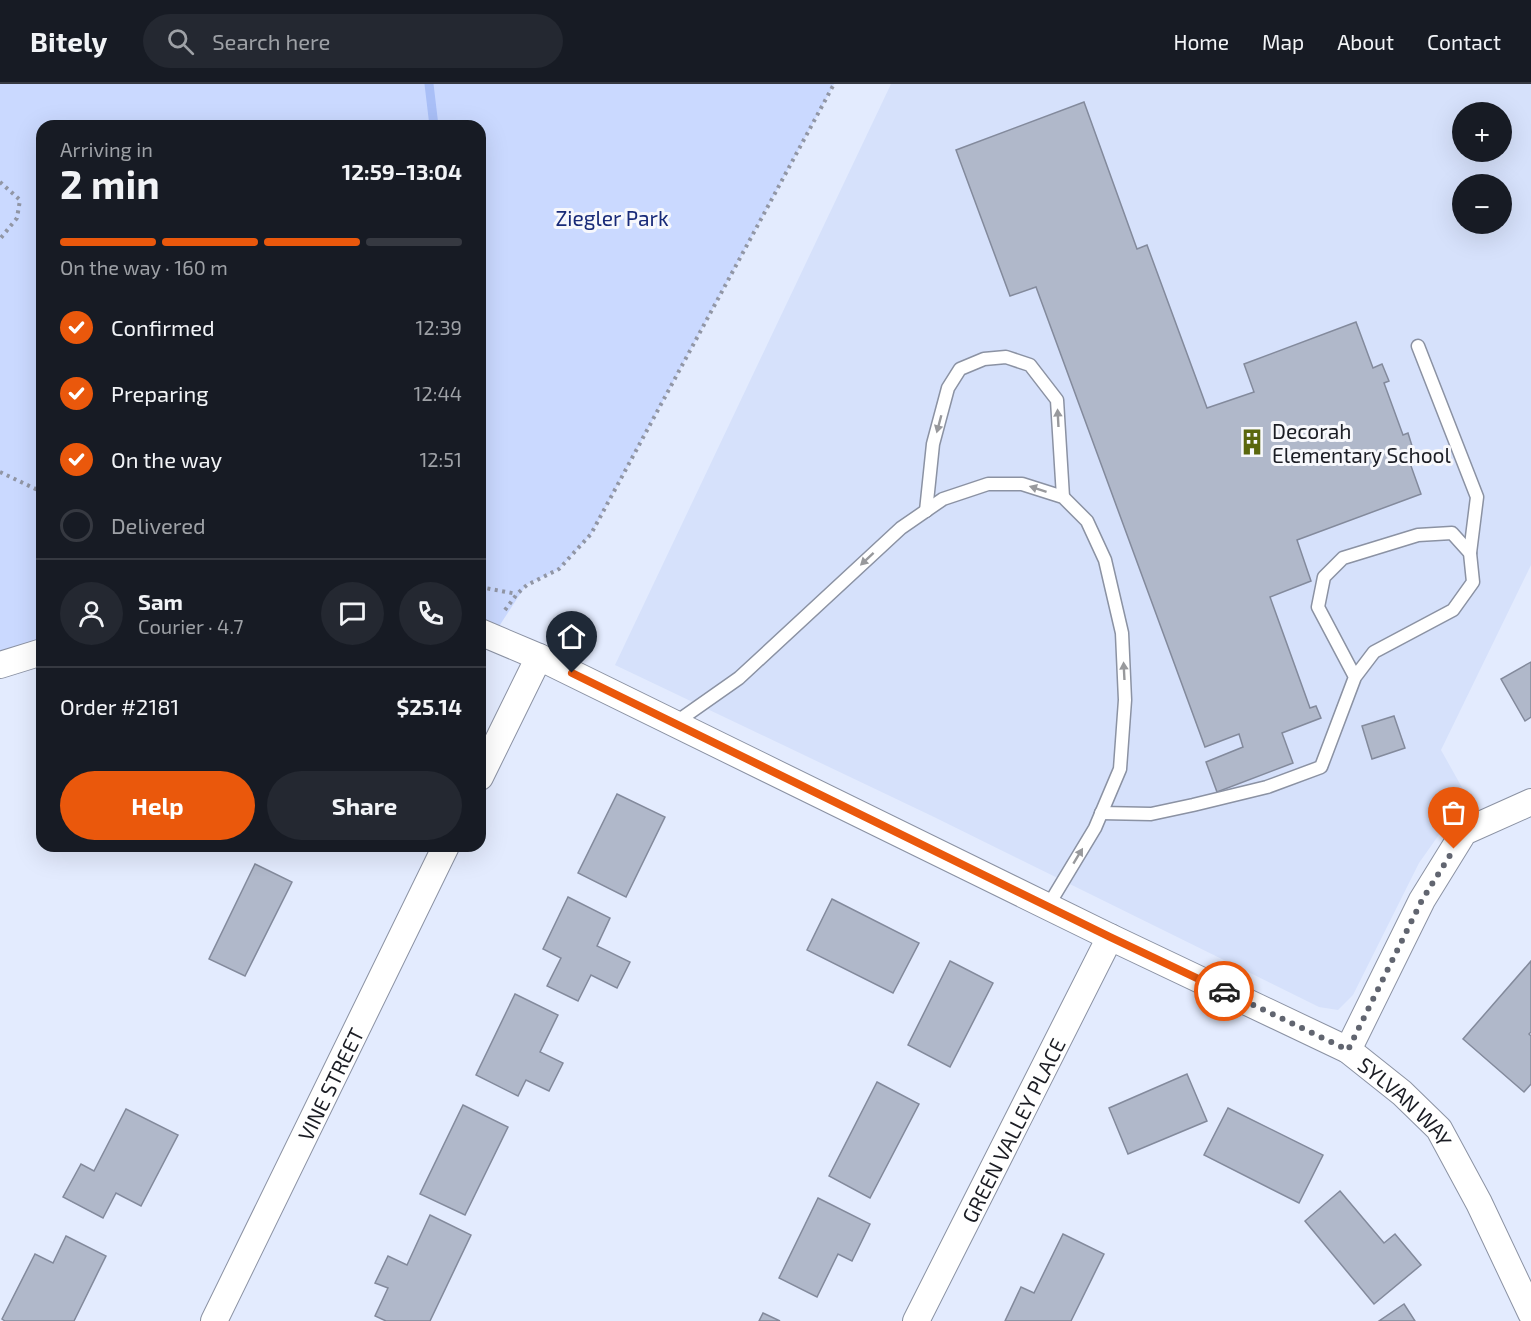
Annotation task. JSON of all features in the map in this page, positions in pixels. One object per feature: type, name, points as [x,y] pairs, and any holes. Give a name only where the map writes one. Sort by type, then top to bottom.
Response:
[{"type":"street","name":"SYLVAN WAY","points":[[486,635],[539,657],[1110,937],[1348,1050],[1402,1093],[1439,1129],[1479,1203],[1531,1313]]},
{"type":"street","points":[[0,665],[36,654]]},
{"type":"street","points":[[486,765],[539,657]]},
{"type":"street","points":[[1348,1050],[1422,900],[1464,832],[1531,802]]},
{"type":"street","name":"VINE STREET","points":[[214,1321],[443,852]]},
{"type":"street","name":"GREEN VALLEY PLACE","points":[[916,1321],[1110,937]]},
{"type":"lane","points":[[1101,813],[1150,814],[1193,805],[1267,787],[1321,766],[1355,677],[1374,652],[1453,610],[1473,582],[1470,553],[1476,497],[1418,346]]},
{"type":"lane","points":[[926,511],[933,444],[948,388],[960,369],[984,358],[1006,357],[1030,365],[1057,400],[1063,497]]},
{"type":"lane","points":[[675,723],[739,678],[901,528],[943,499],[988,484],[1022,484],[1063,497],[1087,521],[1105,560],[1122,633],[1125,700],[1120,769],[1095,828],[1048,906]]},
{"type":"lane","points":[[1355,677],[1318,607],[1323,578],[1343,558],[1418,536],[1452,533],[1470,553]]},
{"type":"path","points":[[505,610],[526,585],[559,570],[591,534],[834,84]]},
{"type":"path","points":[[0,183],[20,200],[17,218],[0,239]]},
{"type":"path","points":[[0,472],[36,489]]},
{"type":"path","points":[[486,588],[517,594]]},
{"type":"shaded area","points":[[891,84],[1531,84],[1531,565],[1441,750],[1469,800],[1443,829],[1419,863],[1353,995],[1338,1010],[1319,1007],[932,816],[615,665]]},
{"type":"green space","name":"Ziegler Park","points":[[0,84],[834,84],[591,534],[559,569],[526,585],[492,637],[486,634],[486,120],[36,120],[36,654],[0,665]]},
{"type":"building","name":"Decorah Elementary School","points":[[1084,102],[1137,249],[1147,245],[1207,408],[1254,392],[1244,364],[1356,322],[1373,368],[1382,364],[1389,381],[1384,383],[1403,435],[1408,433],[1413,449],[1406,452],[1421,494],[1297,540],[1311,581],[1270,597],[1310,708],[1316,706],[1321,718],[1282,733],[1293,763],[1217,792],[1206,762],[1243,747],[1239,734],[1205,747],[1036,287],[1010,296],[956,150]]},
{"type":"building","points":[[1531,662],[1531,717],[1525,721],[1501,679]]},
{"type":"building","points":[[1394,716],[1405,748],[1372,759],[1362,726]]},
{"type":"building","points":[[617,794],[665,817],[626,897],[578,873]]},
{"type":"building","points":[[255,864],[292,882],[245,976],[209,959]]},
{"type":"building","points":[[568,897],[610,918],[597,946],[630,962],[617,988],[591,975],[578,1001],[547,986],[561,958],[543,949]]},
{"type":"building","points":[[832,899],[919,943],[893,993],[807,950]]},
{"type":"building","points":[[950,961],[993,983],[950,1067],[908,1045]]},
{"type":"building","points":[[1531,961],[1531,1032],[1529,1034],[1531,1036],[1531,1084],[1524,1092],[1463,1039]]},
{"type":"building","points":[[515,994],[558,1015],[540,1052],[563,1063],[549,1091],[526,1080],[518,1096],[476,1075]]},
{"type":"building","points":[[1187,1074],[1207,1121],[1128,1154],[1109,1108]]},
{"type":"building","points":[[877,1082],[919,1104],[870,1198],[829,1176]]},
{"type":"building","points":[[463,1105],[508,1127],[465,1215],[420,1194]]},
{"type":"building","points":[[1228,1108],[1323,1155],[1299,1203],[1204,1155]]},
{"type":"building","points":[[126,1109],[178,1135],[141,1206],[116,1193],[103,1218],[63,1197],[81,1164],[94,1171]]},
{"type":"building","points":[[1340,1191],[1384,1243],[1395,1234],[1421,1265],[1374,1304],[1305,1221]]},
{"type":"building","points":[[818,1198],[870,1224],[852,1261],[838,1254],[817,1297],[779,1278]]},
{"type":"building","points":[[430,1215],[471,1235],[430,1321],[386,1321],[375,1316],[388,1288],[375,1283],[388,1256],[407,1265]]},
{"type":"building","points":[[1063,1234],[1104,1254],[1071,1321],[1005,1321],[1021,1287],[1034,1293]]},
{"type":"building","points":[[66,1236],[106,1256],[74,1321],[5,1321],[2,1319],[35,1254],[53,1263]]},
{"type":"building","points":[[1404,1304],[1415,1321],[1379,1321]]},
{"type":"building","points":[[763,1313],[780,1321],[759,1321]]},
{"type":"waterway","points":[[429,84],[433,120]]},
{"type":"way so far","points":[[1224,991],[1348,1050],[1422,900],[1454,849]]},
{"type":"place","name":"Decorah Elementary School","points":[[1252,442]]},
{"type":"route","points":[[572,673],[1224,991]]}]
